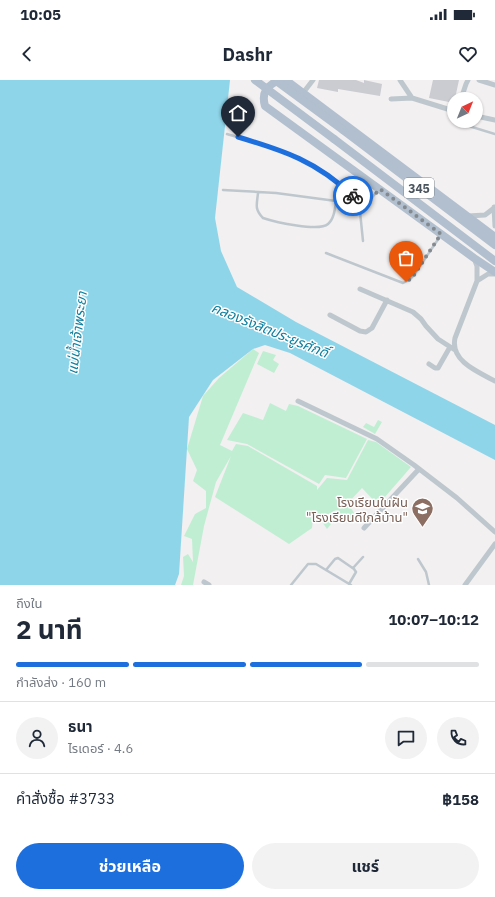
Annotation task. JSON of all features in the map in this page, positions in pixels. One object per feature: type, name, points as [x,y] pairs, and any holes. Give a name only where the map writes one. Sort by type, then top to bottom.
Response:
[{"type":"main road","name":"345","points":[[255,80],[495,261]]},
{"type":"main road","name":"345","points":[[275,80],[495,245]]},
{"type":"main road","points":[[279,80],[268,87],[264,92],[265,106],[495,273]]},
{"type":"main road","points":[[282,80],[287,81],[495,237]]},
{"type":"street","points":[[303,93],[313,80]]},
{"type":"street","points":[[400,80],[412,98]]},
{"type":"street","points":[[463,92],[468,80]]},
{"type":"street","points":[[479,80],[495,85]]},
{"type":"street","points":[[390,99],[412,98],[447,109]]},
{"type":"street","points":[[483,117],[495,120]]},
{"type":"street","points":[[468,216],[485,215],[495,207]]},
{"type":"street","points":[[495,207],[495,226]]},
{"type":"street","points":[[429,364],[435,368],[438,368],[453,348],[455,338],[477,281],[478,272],[474,258]]},
{"type":"street","points":[[477,281],[482,277],[495,273]]},
{"type":"street","points":[[360,289],[413,312],[421,318],[438,339],[453,348],[462,360],[478,373],[495,380]]},
{"type":"street","points":[[330,315],[360,331],[366,332],[372,328],[387,300]]},
{"type":"street","points":[[298,401],[377,439],[457,498],[495,532]]},
{"type":"street","points":[[364,528],[419,469]]},
{"type":"street","points":[[465,585],[495,544]]},
{"type":"lane","points":[[473,128],[495,134]]},
{"type":"lane","points":[[227,134],[282,151],[313,165],[330,176],[359,202],[364,241]]},
{"type":"lane","points":[[223,190],[281,193],[336,201],[359,202],[370,200],[380,189]]},
{"type":"lane","points":[[258,193],[258,213],[263,218],[310,227],[323,227],[329,224],[334,214],[336,201]]},
{"type":"lane","points":[[326,253],[403,283],[414,275],[441,234]]},
{"type":"lane","points":[[353,568],[363,557]]},
{"type":"lane","points":[[291,585],[308,564],[316,564],[326,570],[350,584],[356,574],[353,568],[338,558],[335,559],[326,570]]},
{"type":"lane","points":[[418,559],[426,572],[429,585]]},
{"type":"green space","points":[[253,349],[259,353],[220,445],[232,451],[236,444],[248,446],[317,486],[317,490],[327,478],[347,480],[368,440],[376,442],[411,467],[378,505],[362,488],[348,503],[357,518],[351,521],[336,510],[325,516],[331,524],[327,529],[314,510],[312,528],[289,544],[215,497],[231,456],[216,482],[204,526],[193,585],[181,585],[184,576],[183,557],[188,554],[193,562],[192,539],[184,536],[195,514],[206,508],[206,491],[193,481],[197,470],[187,449],[203,396],[219,378]]},
{"type":"green space","points":[[263,351],[276,355],[273,360],[279,364],[274,373],[257,364]]},
{"type":"green space","points":[[270,403],[286,411],[289,404],[298,406],[367,439],[346,478],[325,475],[319,484],[247,444],[227,440],[243,413],[263,420]]},
{"type":"green space","points":[[378,420],[382,422],[375,434],[363,427],[366,423],[374,427]]},
{"type":"water","points":[[0,80],[230,80],[215,218],[221,251],[237,287],[296,322],[495,425],[495,460],[290,353],[265,345],[253,349],[213,380],[189,417],[179,574],[175,585],[0,585]]},
{"type":"building","points":[[319,80],[356,80],[364,83],[364,80],[382,84],[380,96],[338,89],[338,92],[317,88]]},
{"type":"building","points":[[433,80],[459,80],[456,92],[447,92],[447,102],[429,98]]},
{"type":"way so far","points":[[353,196],[359,202],[366,202],[370,200],[380,189],[441,234],[414,275],[406,282]]},
{"type":"place","name":"โรงเรียนในฝัน \"โรงเรียนดีใกล้บ้าน\"","points":[[423,528]]},
{"type":"route","points":[[238,137],[282,151],[313,165],[330,176],[353,196]]},
{"type":"water label","name":"คลองรังสิตประยูรศักดิ์","points":[[270,330]]},
{"type":"water label","name":"แม่น้ำเจ้าพระยา","points":[[77,333]]}]
